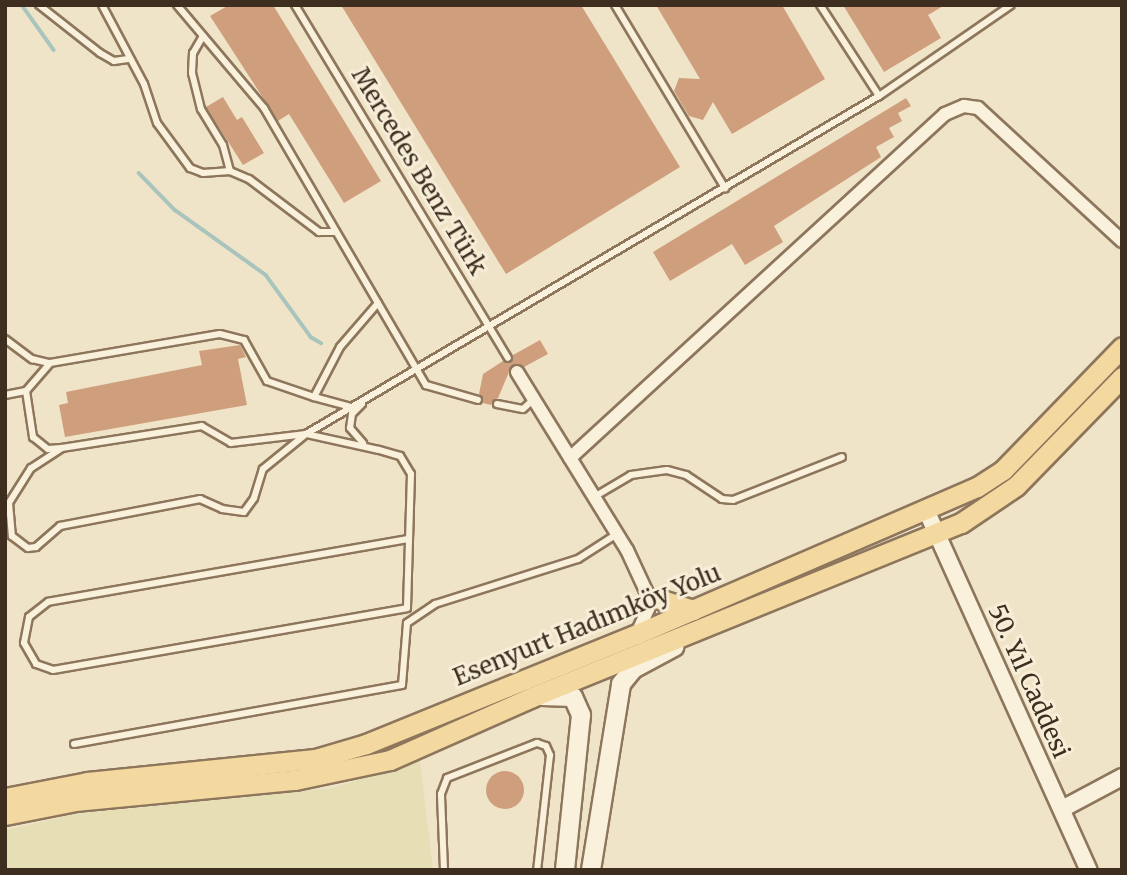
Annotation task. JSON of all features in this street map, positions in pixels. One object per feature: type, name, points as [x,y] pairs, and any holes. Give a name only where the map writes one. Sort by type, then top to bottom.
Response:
[{"type":"main road","name":"Esenyurt Hadımköy Yolu","points":[[5,798],[87,782],[278,765],[341,753],[637,634],[927,512],[1003,470],[1122,347]]},
{"type":"main road","name":"Esenyurt Hadımköy Yolu","points":[[5,815],[75,801],[295,780],[361,769],[531,697],[961,523],[1016,486],[1122,377]]},
{"type":"main road","points":[[659,599],[693,610]]},
{"type":"main road","points":[[591,870],[621,684],[632,669],[670,650],[688,633]]},
{"type":"main road","points":[[531,697],[567,694],[577,701],[581,715],[565,870]]},
{"type":"street","points":[[570,458],[945,114],[964,106],[978,108],[1122,241]]},
{"type":"street","points":[[517,372],[659,599],[663,623]]},
{"type":"street","name":"50. Yıl Caddesi","points":[[927,512],[1089,870]]},
{"type":"street","points":[[627,550],[647,593],[648,609],[637,634]]},
{"type":"street","points":[[1062,809],[1122,777]]},
{"type":"lane","points":[[39,5],[100,53],[114,61],[128,59]]},
{"type":"lane","points":[[102,5],[122,38],[128,59],[144,84],[157,123],[190,167],[203,173],[230,171],[249,179],[319,232],[337,232]]},
{"type":"lane","points":[[177,5],[264,108],[417,369],[432,390],[478,400]]},
{"type":"lane","name":"Mercedes Benz Türk","points":[[295,5],[508,358]]},
{"type":"lane","points":[[615,5],[725,188]]},
{"type":"lane","points":[[820,5],[879,96]]},
{"type":"lane","points":[[62,448],[31,468],[9,503],[12,537],[27,548],[36,547],[60,526],[200,499],[222,509],[244,512],[254,498],[263,469],[306,434],[879,96],[1011,5]]},
{"type":"lane","points":[[203,36],[193,53],[192,73],[201,109],[223,145],[230,171]]},
{"type":"lane","points":[[314,397],[340,347],[378,303]]},
{"type":"lane","points":[[5,339],[32,359],[50,363],[234,334],[244,340],[267,381],[352,407]]},
{"type":"lane","points":[[5,395],[26,391],[50,363]]},
{"type":"lane","points":[[26,391],[33,437],[48,449],[202,426],[231,443],[306,434],[379,450],[400,456],[411,474],[407,608],[52,670],[36,664],[24,643],[29,617],[48,602],[408,539]]},
{"type":"lane","points":[[368,398],[352,414],[350,428],[357,441],[379,450]]},
{"type":"lane","points":[[497,404],[523,409],[533,400]]},
{"type":"lane","points":[[594,497],[631,475],[667,470],[685,475],[722,499],[733,500],[842,457]]},
{"type":"lane","points":[[74,744],[402,685],[407,623],[436,604],[578,559],[617,534]]},
{"type":"lane","points":[[662,644],[663,623]]},
{"type":"lane","points":[[444,870],[441,794],[447,778],[537,743],[546,746],[551,755],[537,870]]},
{"type":"shaded area","points":[[420,760],[433,870],[5,870],[5,831],[11,829],[75,814],[333,788]]},
{"type":"building","points":[[229,5],[273,5],[381,181],[344,203],[289,114],[278,121],[210,16]]},
{"type":"building","points":[[341,5],[581,5],[680,167],[506,274]]},
{"type":"building","points":[[656,5],[782,5],[825,79],[732,134],[713,102],[703,120],[689,116],[674,91],[679,78],[700,79]]},
{"type":"building","points":[[843,5],[945,5],[928,15],[941,38],[884,72]]},
{"type":"building","points":[[223,97],[237,120],[242,117],[264,153],[243,165],[206,107]]},
{"type":"building","points":[[906,98],[911,106],[898,113],[902,121],[889,128],[894,137],[876,147],[881,157],[774,226],[783,242],[745,265],[732,244],[670,281],[653,252]]},
{"type":"building","points":[[540,340],[548,354],[524,367],[512,365],[498,398],[491,405],[483,403],[479,394],[483,374],[503,361],[511,362],[513,355]]},
{"type":"building","points":[[240,345],[246,357],[238,359],[247,405],[65,437],[59,405],[68,403],[66,392],[202,365],[199,351]]},
{"type":"building","points":[[505,771],[519,776],[524,790],[519,804],[505,809],[491,804],[486,790],[491,776]]},
{"type":"waterway","points":[[22,5],[54,50]]},
{"type":"waterway","points":[[139,173],[175,210],[266,275],[311,337],[321,343]]}]
